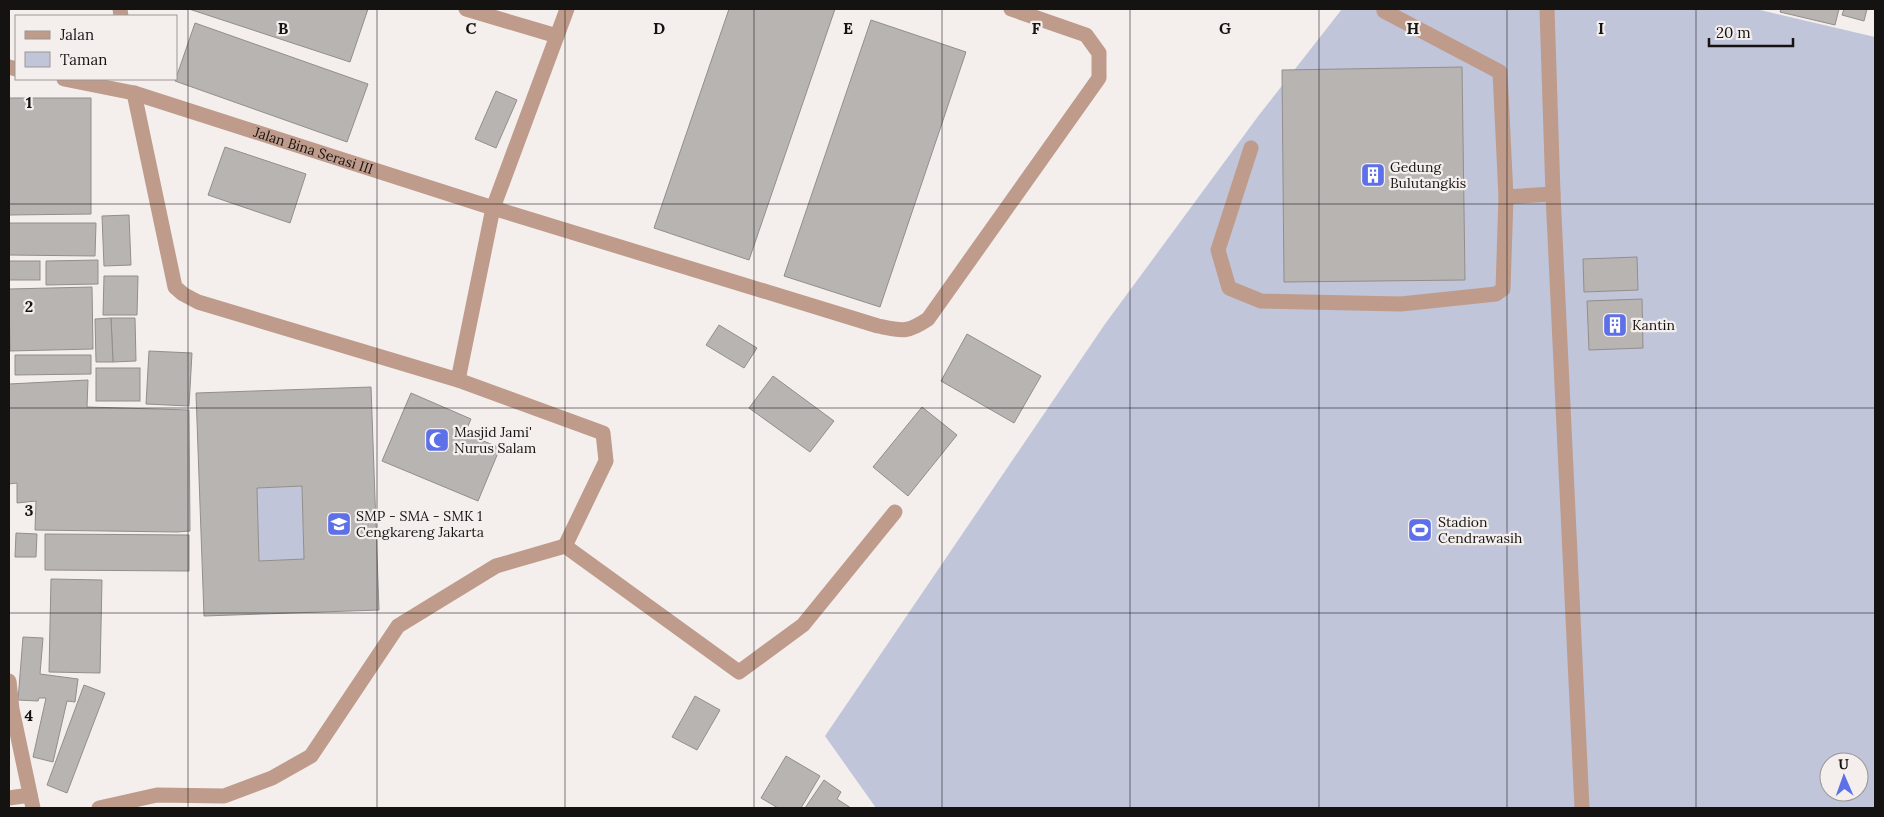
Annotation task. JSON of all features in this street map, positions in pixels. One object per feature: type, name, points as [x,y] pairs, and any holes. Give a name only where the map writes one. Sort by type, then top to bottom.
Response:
[{"type":"street","points":[[466,9],[557,36]]},
{"type":"street","points":[[458,380],[493,208],[567,9]]},
{"type":"street","name":"Jalan Bina Serasi III","points":[[74,80],[133,86],[493,208],[878,326],[898,330],[912,330],[928,319],[1099,78],[1099,53],[1086,35],[1011,9]]},
{"type":"street","points":[[1547,9],[1553,194],[1582,808]]},
{"type":"street","points":[[1252,148],[1218,250],[1228,288],[1262,301],[1401,304],[1496,294],[1503,289],[1506,196],[1500,72],[1384,11]]},
{"type":"street","points":[[99,808],[157,794],[224,796],[272,778],[310,756],[398,626],[496,566],[565,546],[606,461],[603,433],[458,380],[198,302],[183,294],[175,287],[133,86]]},
{"type":"street","points":[[1506,196],[1553,194]]},
{"type":"street","points":[[565,546],[739,672],[803,625],[895,512]]},
{"type":"street","points":[[9,681],[10,708],[31,802],[9,798]]},
{"type":"green space","name":"Stadion Cendrawasih","points":[[1342,9],[1756,9],[1875,37],[1875,808],[876,808],[825,736],[1105,324],[1259,115]]},
{"type":"green space","points":[[302,486],[304,559],[259,561],[257,488]]},
{"type":"building","points":[[189,9],[368,9],[350,62]]},
{"type":"building","points":[[729,9],[835,9],[749,260],[654,228]]},
{"type":"building","points":[[1781,9],[1839,9],[1835,25],[1780,12]]},
{"type":"building","points":[[1844,9],[1867,9],[1864,21],[1842,15]]},
{"type":"building","points":[[871,20],[966,52],[880,307],[784,276]]},
{"type":"building","points":[[195,23],[368,84],[347,142],[175,81],[178,80],[178,72]]},
{"type":"building","name":"Gedung Bulutangkis","points":[[1462,67],[1465,280],[1284,282],[1282,70]]},
{"type":"building","points":[[496,91],[517,100],[496,148],[475,139]]},
{"type":"building","points":[[9,98],[91,98],[91,214],[9,215]]},
{"type":"building","points":[[225,147],[306,174],[290,223],[208,195]]},
{"type":"building","points":[[129,215],[131,265],[104,266],[102,216]]},
{"type":"building","points":[[9,223],[96,223],[95,256],[9,255]]},
{"type":"building","points":[[1637,257],[1638,290],[1584,292],[1583,259]]},
{"type":"building","points":[[98,260],[98,284],[46,285],[46,261]]},
{"type":"building","points":[[9,261],[40,261],[40,280],[9,280]]},
{"type":"building","points":[[104,276],[138,276],[137,315],[103,315]]},
{"type":"building","points":[[92,287],[93,349],[10,351],[9,289]]},
{"type":"building","name":"Kantin","points":[[1642,299],[1643,348],[1589,350],[1587,301]]},
{"type":"building","points":[[111,318],[135,318],[136,361],[113,362]]},
{"type":"building","points":[[111,318],[113,362],[96,362],[95,319]]},
{"type":"building","points":[[719,325],[757,348],[744,368],[706,345]]},
{"type":"building","points":[[967,334],[1041,376],[1014,423],[941,381]]},
{"type":"building","points":[[149,351],[192,353],[189,406],[146,404]]},
{"type":"building","points":[[15,355],[91,355],[91,374],[15,375]]},
{"type":"building","points":[[96,368],[140,368],[140,401],[96,401]]},
{"type":"building","points":[[773,376],[834,421],[810,452],[749,408]]},
{"type":"building","points":[[88,380],[87,407],[189,410],[190,531],[35,530],[36,501],[17,503],[17,483],[9,484],[9,384]]},
{"type":"building","name":"SMP - SMA - SMK 1 Cengkareng Jakarta","points":[[371,387],[379,610],[204,616],[196,393]],"holes":[[[302,486],[304,559],[259,561],[257,488]]]},
{"type":"building","name":"Masjid Jami' Nurus Salam","points":[[411,393],[471,419],[465,433],[500,448],[478,501],[382,461]]},
{"type":"building","points":[[922,407],[957,435],[908,496],[873,467]]},
{"type":"building","points":[[16,533],[37,534],[36,557],[15,557]]},
{"type":"building","points":[[45,534],[189,535],[189,571],[45,570]]},
{"type":"building","points":[[51,579],[102,580],[100,673],[49,672]]},
{"type":"building","points":[[23,637],[43,638],[40,674],[78,679],[75,702],[67,701],[53,762],[33,757],[46,698],[39,698],[38,701],[18,700]]},
{"type":"building","points":[[84,685],[105,693],[67,793],[47,785]]},
{"type":"building","points":[[695,696],[720,710],[697,750],[672,737]]},
{"type":"building","points":[[786,756],[820,776],[801,808],[778,808],[761,798]]},
{"type":"building","points":[[824,780],[841,792],[837,799],[851,808],[805,808]]},
{"type":"place","name":"Gedung Bulutangkis","points":[[1373,175]]},
{"type":"place","name":"Kantin","points":[[1615,325]]},
{"type":"place","name":"Masjid Jami' Nurus Salam","points":[[437,440]]},
{"type":"place","name":"SMP - SMA - SMK 1 Cengkareng Jakarta","points":[[339,524]]},
{"type":"place","name":"Stadion Cendrawasih","points":[[1420,530]]}]
